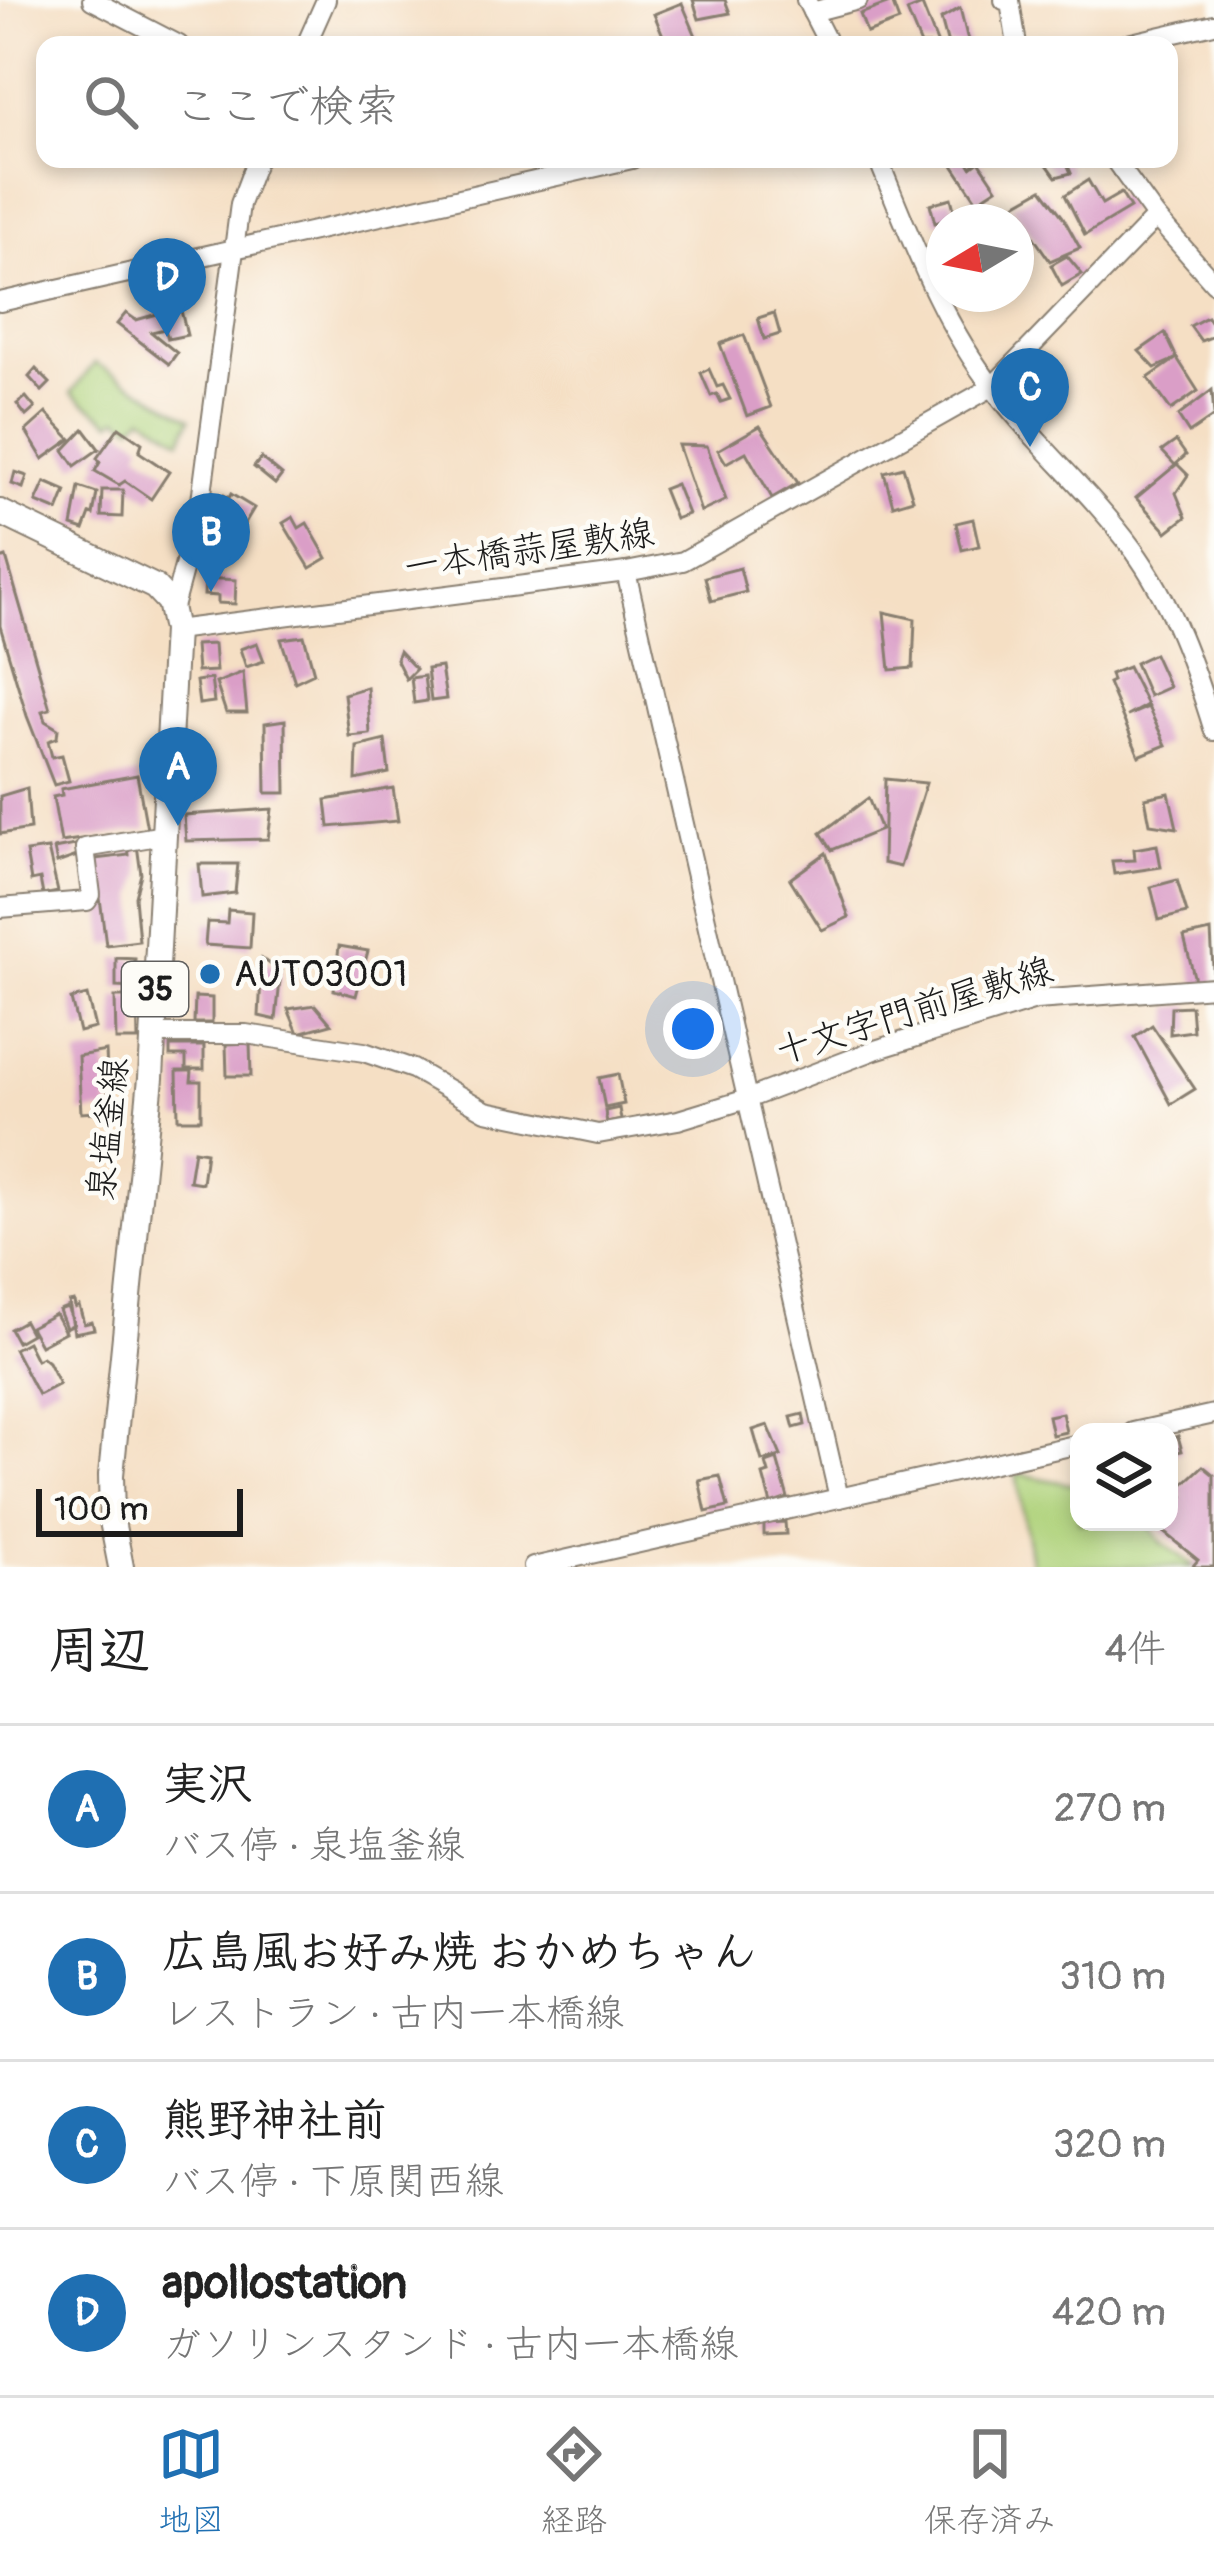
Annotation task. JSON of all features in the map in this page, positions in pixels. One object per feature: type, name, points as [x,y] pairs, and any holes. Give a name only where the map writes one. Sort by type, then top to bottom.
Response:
[{"type":"main road","points":[[0,512],[154,587],[164,594],[173,621]]},
{"type":"main road","name":"泉塩釜線","points":[[121,1567],[111,1499],[113,1452],[153,1034],[173,621]]},
{"type":"street","points":[[92,0],[162,36]]},
{"type":"street","points":[[310,36],[326,0]]},
{"type":"street","points":[[824,36],[809,6],[858,0]]},
{"type":"street","points":[[1008,0],[1016,36]]},
{"type":"street","points":[[1162,36],[1214,24]]},
{"type":"street","points":[[173,621],[200,508],[240,204],[254,168]]},
{"type":"street","points":[[0,302],[593,168]]},
{"type":"street","points":[[882,168],[946,317],[992,387],[1141,562],[1179,630],[1214,731]]},
{"type":"street","points":[[1121,168],[1214,283]]},
{"type":"street","name":"一本橋蒜屋敷線","points":[[173,621],[626,572],[683,561],[992,387],[1156,217]]},
{"type":"street","points":[[626,572],[839,1498]]},
{"type":"street","points":[[0,908],[87,901],[91,895],[85,848],[164,835]]},
{"type":"street","name":"十文字門前屋敷線","points":[[153,1034],[246,1034],[364,1052],[413,1069],[486,1111],[598,1134],[679,1120],[875,1050],[1036,1000],[1214,986]]},
{"type":"street","points":[[1174,1423],[1214,1414]]},
{"type":"street","points":[[533,1567],[1070,1446]]},
{"type":"green space","points":[[95,363],[191,418],[181,440],[144,416],[133,426],[118,417],[112,422],[71,393]]},
{"type":"green space","points":[[1016,1473],[1070,1484],[1070,1531],[1152,1531],[1196,1567],[1032,1567]]},
{"type":"building","points":[[693,0],[725,0],[730,13],[699,19]]},
{"type":"building","points":[[892,2],[899,21],[867,33],[860,14]]},
{"type":"building","points":[[682,3],[696,36],[663,36],[654,14]]},
{"type":"building","points":[[922,5],[934,36],[917,36],[907,11]]},
{"type":"building","points":[[960,8],[967,36],[946,36],[941,19]]},
{"type":"building","points":[[955,168],[984,168],[997,188],[977,201]]},
{"type":"building","points":[[1050,168],[1069,168],[1071,173],[1056,177]]},
{"type":"building","points":[[1088,180],[1102,204],[1121,193],[1130,208],[1085,235],[1065,195]]},
{"type":"building","points":[[1042,189],[1080,248],[1050,261],[1034,238],[1034,204],[1016,204]]},
{"type":"building","points":[[1067,256],[1082,274],[1062,286],[1051,265]]},
{"type":"building","points":[[177,294],[187,335],[168,339],[165,329],[151,332],[177,353],[169,364],[117,324],[126,313],[136,320],[161,313],[157,299]]},
{"type":"building","points":[[774,313],[780,334],[764,339],[758,318]]},
{"type":"building","points":[[1207,317],[1214,336],[1201,341],[1190,326]]},
{"type":"building","points":[[1165,333],[1177,358],[1155,368],[1139,351]]},
{"type":"building","points":[[744,335],[771,407],[747,416],[720,344]]},
{"type":"building","points":[[1177,358],[1198,391],[1171,410],[1148,378]]},
{"type":"building","points":[[36,369],[50,383],[42,391],[29,377]]},
{"type":"building","points":[[709,369],[717,387],[723,385],[730,399],[721,402],[717,394],[711,396],[701,373]]},
{"type":"building","points":[[1212,390],[1214,416],[1189,433],[1178,416]]},
{"type":"building","points":[[26,397],[35,408],[26,416],[17,404]]},
{"type":"building","points":[[46,413],[71,439],[43,459],[26,431]]},
{"type":"building","points":[[760,426],[798,483],[772,498],[746,452],[726,463],[718,450]]},
{"type":"building","points":[[119,427],[142,443],[139,452],[169,472],[151,499],[125,481],[119,485],[95,471],[97,458]]},
{"type":"building","points":[[84,429],[99,449],[75,466],[64,450]]},
{"type":"building","points":[[1176,441],[1186,455],[1175,465],[1162,451]]},
{"type":"building","points":[[678,445],[707,446],[726,500],[701,512]]},
{"type":"building","points":[[261,458],[282,475],[275,484],[254,467]]},
{"type":"building","points":[[1177,464],[1188,475],[1176,493],[1186,517],[1167,532],[1136,498]]},
{"type":"building","points":[[903,467],[913,499],[893,505],[884,472]]},
{"type":"building","points":[[15,472],[27,476],[23,488],[12,484]]},
{"type":"building","points":[[45,482],[66,491],[58,511],[36,502]]},
{"type":"building","points":[[676,484],[688,514],[675,519],[663,489]]},
{"type":"building","points":[[79,487],[97,493],[84,530],[72,526]]},
{"type":"building","points":[[102,490],[123,490],[122,517],[101,516]]},
{"type":"building","points":[[231,494],[254,508],[242,528],[214,511],[224,495],[229,498]]},
{"type":"building","points":[[293,517],[299,528],[307,523],[327,558],[310,568],[283,523]]},
{"type":"building","points":[[973,519],[979,546],[962,550],[956,523]]},
{"type":"building","points":[[6,557],[50,709],[42,711],[45,721],[58,729],[57,738],[48,741],[52,757],[62,755],[69,781],[54,785],[0,626],[0,559]]},
{"type":"building","points":[[740,568],[746,592],[711,601],[705,577]]},
{"type":"building","points":[[205,578],[236,580],[235,604],[218,603],[218,596],[204,595]]},
{"type":"building","points":[[884,612],[915,619],[913,668],[890,670]]},
{"type":"building","points":[[304,636],[314,673],[295,682],[281,639]]},
{"type":"building","points":[[257,643],[264,661],[246,667],[240,649]]},
{"type":"building","points":[[214,644],[216,671],[197,672],[195,645]]},
{"type":"building","points":[[399,651],[416,669],[406,679],[396,659]]},
{"type":"building","points":[[1154,654],[1169,687],[1149,696],[1135,663]]},
{"type":"building","points":[[441,667],[446,699],[431,701],[427,669]]},
{"type":"building","points":[[1128,667],[1147,705],[1127,716],[1148,707],[1166,745],[1139,756],[1108,683],[1110,674]]},
{"type":"building","points":[[243,672],[247,713],[226,713],[216,683]]},
{"type":"building","points":[[424,676],[427,701],[414,703],[411,678]]},
{"type":"building","points":[[211,679],[214,702],[199,704],[196,681]]},
{"type":"building","points":[[367,687],[370,734],[349,736],[344,694]]},
{"type":"building","points":[[285,720],[286,793],[266,793],[265,723]]},
{"type":"building","points":[[385,740],[389,773],[356,780],[357,747]]},
{"type":"building","points":[[137,775],[147,829],[61,842],[53,797],[62,795],[61,789]]},
{"type":"building","points":[[885,779],[926,783],[900,867],[883,863]]},
{"type":"building","points":[[27,788],[30,829],[0,834],[0,796]]},
{"type":"building","points":[[393,788],[398,821],[329,827],[326,800]]},
{"type":"building","points":[[1169,793],[1177,828],[1150,824],[1145,798]]},
{"type":"building","points":[[868,798],[881,830],[832,850],[821,833]]},
{"type":"building","points":[[272,809],[268,839],[186,841],[184,815]]},
{"type":"building","points":[[75,845],[77,856],[57,863],[54,849]]},
{"type":"building","points":[[137,845],[139,941],[106,945],[95,859],[129,855],[128,846]]},
{"type":"building","points":[[1157,845],[1161,867],[1114,874],[1112,861],[1135,860],[1134,849]]},
{"type":"building","points":[[48,849],[58,892],[43,895],[40,879],[31,881],[26,852]]},
{"type":"building","points":[[826,853],[849,917],[822,930],[790,879]]},
{"type":"building","points":[[199,864],[238,864],[235,893],[202,897]]},
{"type":"building","points":[[1177,880],[1187,913],[1159,920],[1151,887]]},
{"type":"building","points":[[228,910],[252,912],[250,948],[205,945],[207,922],[227,923]]},
{"type":"building","points":[[1211,931],[1214,987],[1197,988],[1184,937]]},
{"type":"building","points":[[339,946],[368,951],[356,996],[334,990]]},
{"type":"building","points":[[116,958],[135,959],[134,988],[116,987]]},
{"type":"building","points":[[262,959],[281,971],[276,1020],[259,1016]]},
{"type":"building","points":[[87,995],[95,1028],[79,1032],[71,999]]},
{"type":"building","points":[[115,997],[137,997],[138,1040],[116,1040]]},
{"type":"building","points":[[195,997],[212,998],[212,1023],[194,1023]]},
{"type":"building","points":[[315,1005],[331,1024],[298,1033],[288,1009]]},
{"type":"building","points":[[1191,1006],[1193,1031],[1170,1034],[1171,1007]]},
{"type":"building","points":[[1152,1025],[1195,1089],[1171,1104],[1135,1037]]},
{"type":"building","points":[[250,1043],[251,1076],[227,1076],[226,1044]]},
{"type":"building","points":[[170,1046],[204,1046],[204,1069],[186,1069],[186,1056],[170,1056]]},
{"type":"building","points":[[106,1051],[109,1111],[81,1113],[78,1056]]},
{"type":"building","points":[[177,1071],[192,1071],[191,1081],[201,1081],[201,1119],[178,1119]]},
{"type":"building","points":[[618,1074],[624,1104],[605,1108],[599,1078]]},
{"type":"building","points":[[619,1108],[621,1120],[607,1123],[605,1111]]},
{"type":"building","points":[[194,1150],[206,1152],[202,1183],[189,1181]]},
{"type":"building","points":[[74,1301],[84,1324],[92,1322],[94,1329],[74,1333],[69,1302]]},
{"type":"building","points":[[67,1307],[74,1324],[66,1328],[59,1310]]},
{"type":"building","points":[[55,1314],[65,1332],[40,1345],[30,1327]]},
{"type":"building","points":[[24,1321],[31,1334],[17,1342],[10,1329]]},
{"type":"building","points":[[27,1342],[36,1360],[42,1357],[48,1362],[59,1384],[38,1395],[14,1349]]},
{"type":"building","points":[[1062,1413],[1066,1432],[1052,1435],[1048,1416]]},
{"type":"building","points":[[803,1414],[805,1425],[794,1428],[791,1417]]},
{"type":"building","points":[[768,1425],[781,1456],[762,1461],[753,1430]]},
{"type":"building","points":[[777,1459],[788,1498],[771,1504],[763,1475],[769,1473],[766,1463]]},
{"type":"building","points":[[1203,1466],[1214,1475],[1214,1567],[1192,1567],[1198,1560],[1162,1531],[1178,1531],[1178,1500],[1183,1496],[1178,1489]]},
{"type":"building","points":[[720,1476],[728,1507],[706,1512],[699,1480]]},
{"type":"building","points":[[785,1522],[786,1534],[764,1535],[764,1523]]},
{"type":"place","name":"apollostation","points":[[167,337]]},
{"type":"place","name":"熊野神社前","points":[[1030,447]]},
{"type":"place","name":"広島風お好み焼 おかめちゃん","points":[[211,592]]},
{"type":"place","name":"実沢","points":[[178,826]]},
{"type":"place","name":"AUTO3001","points":[[210,974]]}]
